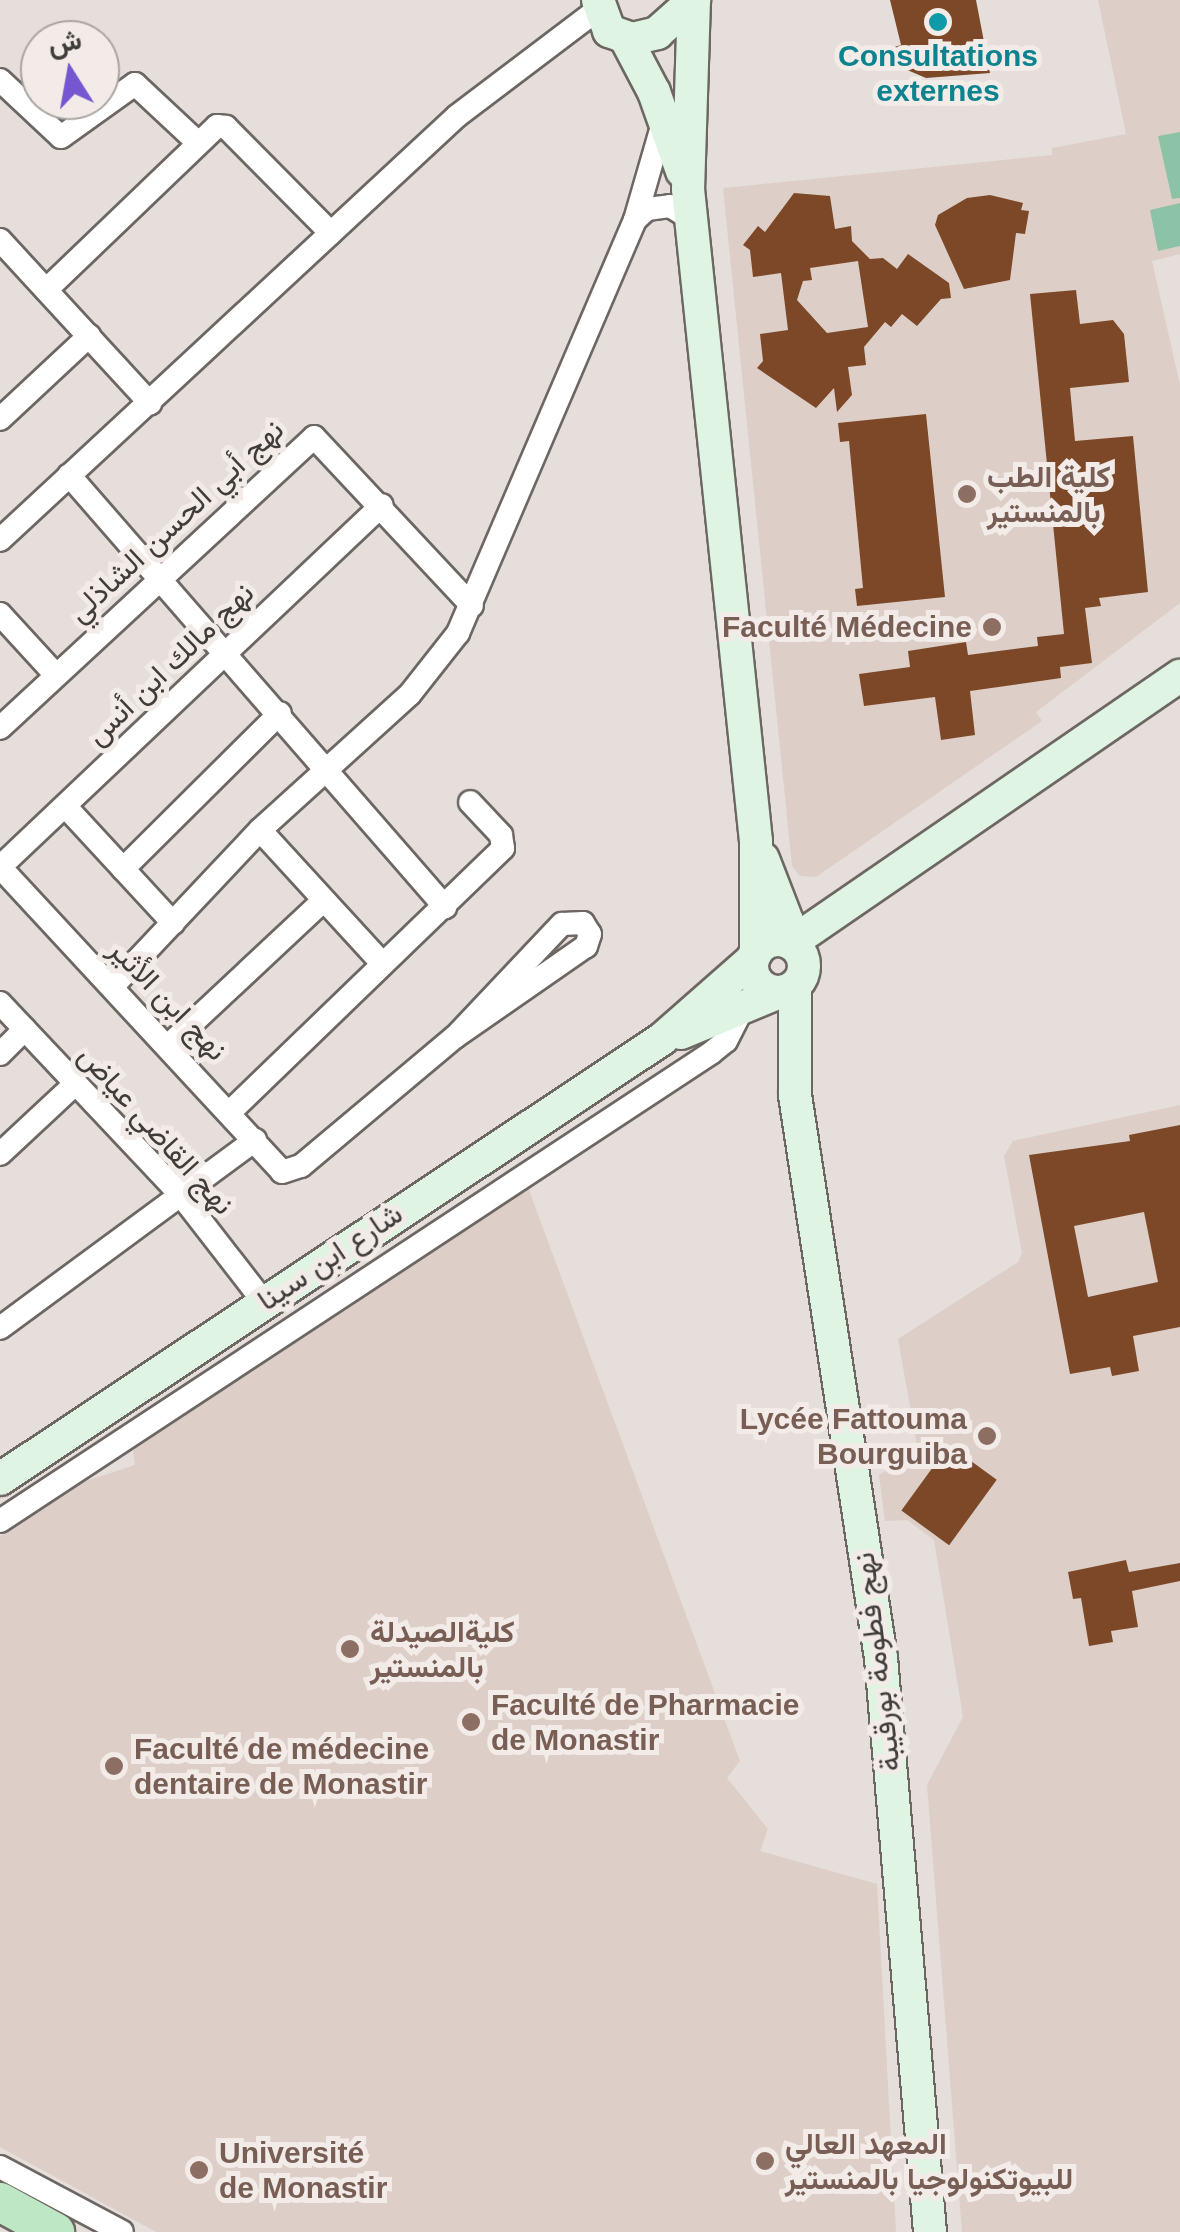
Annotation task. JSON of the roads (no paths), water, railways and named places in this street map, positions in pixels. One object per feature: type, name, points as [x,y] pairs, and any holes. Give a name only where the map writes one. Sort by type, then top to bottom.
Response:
[{"type":"main road","points":[[595,4],[609,31],[625,38],[657,32],[694,0]]},
{"type":"main road","points":[[690,205],[694,0]]},
{"type":"main road","points":[[625,38],[663,118],[690,205]]},
{"type":"main road","name":"نهج فطومة بورقيبة","points":[[690,205],[756,841],[787,921],[773,973],[880,1658],[930,2232]]},
{"type":"main road","points":[[662,1039],[773,973],[856,902],[1180,676]]},
{"type":"main road","points":[[662,1039],[773,973]]},
{"type":"main road","name":"شارع ابن سينا","points":[[0,1479],[662,1039]]},
{"type":"main road","points":[[0,2202],[55,2232]]},
{"type":"street","points":[[0,540],[457,116],[595,4]]},
{"type":"street","points":[[0,80],[61,137],[135,84],[197,142]]},
{"type":"street","points":[[112,987],[260,830],[410,694],[472,606],[635,220],[663,142],[663,118]]},
{"type":"street","points":[[46,290],[197,142],[226,127],[331,233]]},
{"type":"street","points":[[635,220],[647,209],[690,205]]},
{"type":"street","points":[[0,240],[150,402]]},
{"type":"street","points":[[0,384],[9,411],[88,336]]},
{"type":"street","name":"نهج أبي الحسن الشاذلي","points":[[0,728],[307,440],[320,440],[472,606]]},
{"type":"street","points":[[70,475],[445,907]]},
{"type":"street","name":"نهج مالك ابن أنس","points":[[0,867],[224,650],[382,505]]},
{"type":"street","points":[[0,614],[54,674]]},
{"type":"street","points":[[123,869],[280,713]]},
{"type":"street","points":[[232,1112],[382,963],[445,907],[505,842],[470,802]]},
{"type":"street","points":[[66,807],[173,923]]},
{"type":"street","points":[[260,830],[382,963]]},
{"type":"street","name":"نهج ابن الأثير","points":[[0,867],[290,1174],[456,1037]]},
{"type":"street","points":[[170,1044],[323,901]]},
{"type":"street","points":[[583,923],[590,934],[586,946],[456,1037],[562,924],[583,923]]},
{"type":"street","points":[[0,1521],[711,1053],[726,1041],[773,973]]},
{"type":"street","name":"نهج القاضي عياض","points":[[0,1003],[73,1086],[180,1194],[263,1301]]},
{"type":"street","points":[[0,1054],[25,1029]]},
{"type":"street","points":[[0,1154],[73,1086]]},
{"type":"street","points":[[0,1328],[254,1140]]},
{"type":"street","points":[[0,2167],[122,2232]]},
{"type":"place","name":"Consultations externes","points":[[938,22]]},
{"type":"place","name":"كلية الطب بالمنستير","points":[[967,494]]},
{"type":"place","name":"Faculté Médecine","points":[[992,627]]},
{"type":"place","name":"Lycée Fattouma Bourguiba","points":[[987,1436]]},
{"type":"place","name":"كليةالصيدلة بالمنستير","points":[[350,1649]]},
{"type":"place","name":"Faculté de Pharmacie de Monastir","points":[[471,1722]]},
{"type":"place","name":"Faculté de médecine dentaire de Monastir","points":[[114,1766]]},
{"type":"place","name":"المعهد العالي للبيوتكنولوجيا بالمنستير","points":[[765,2161]]},
{"type":"place","name":"Université de Monastir","points":[[199,2170]]}]
